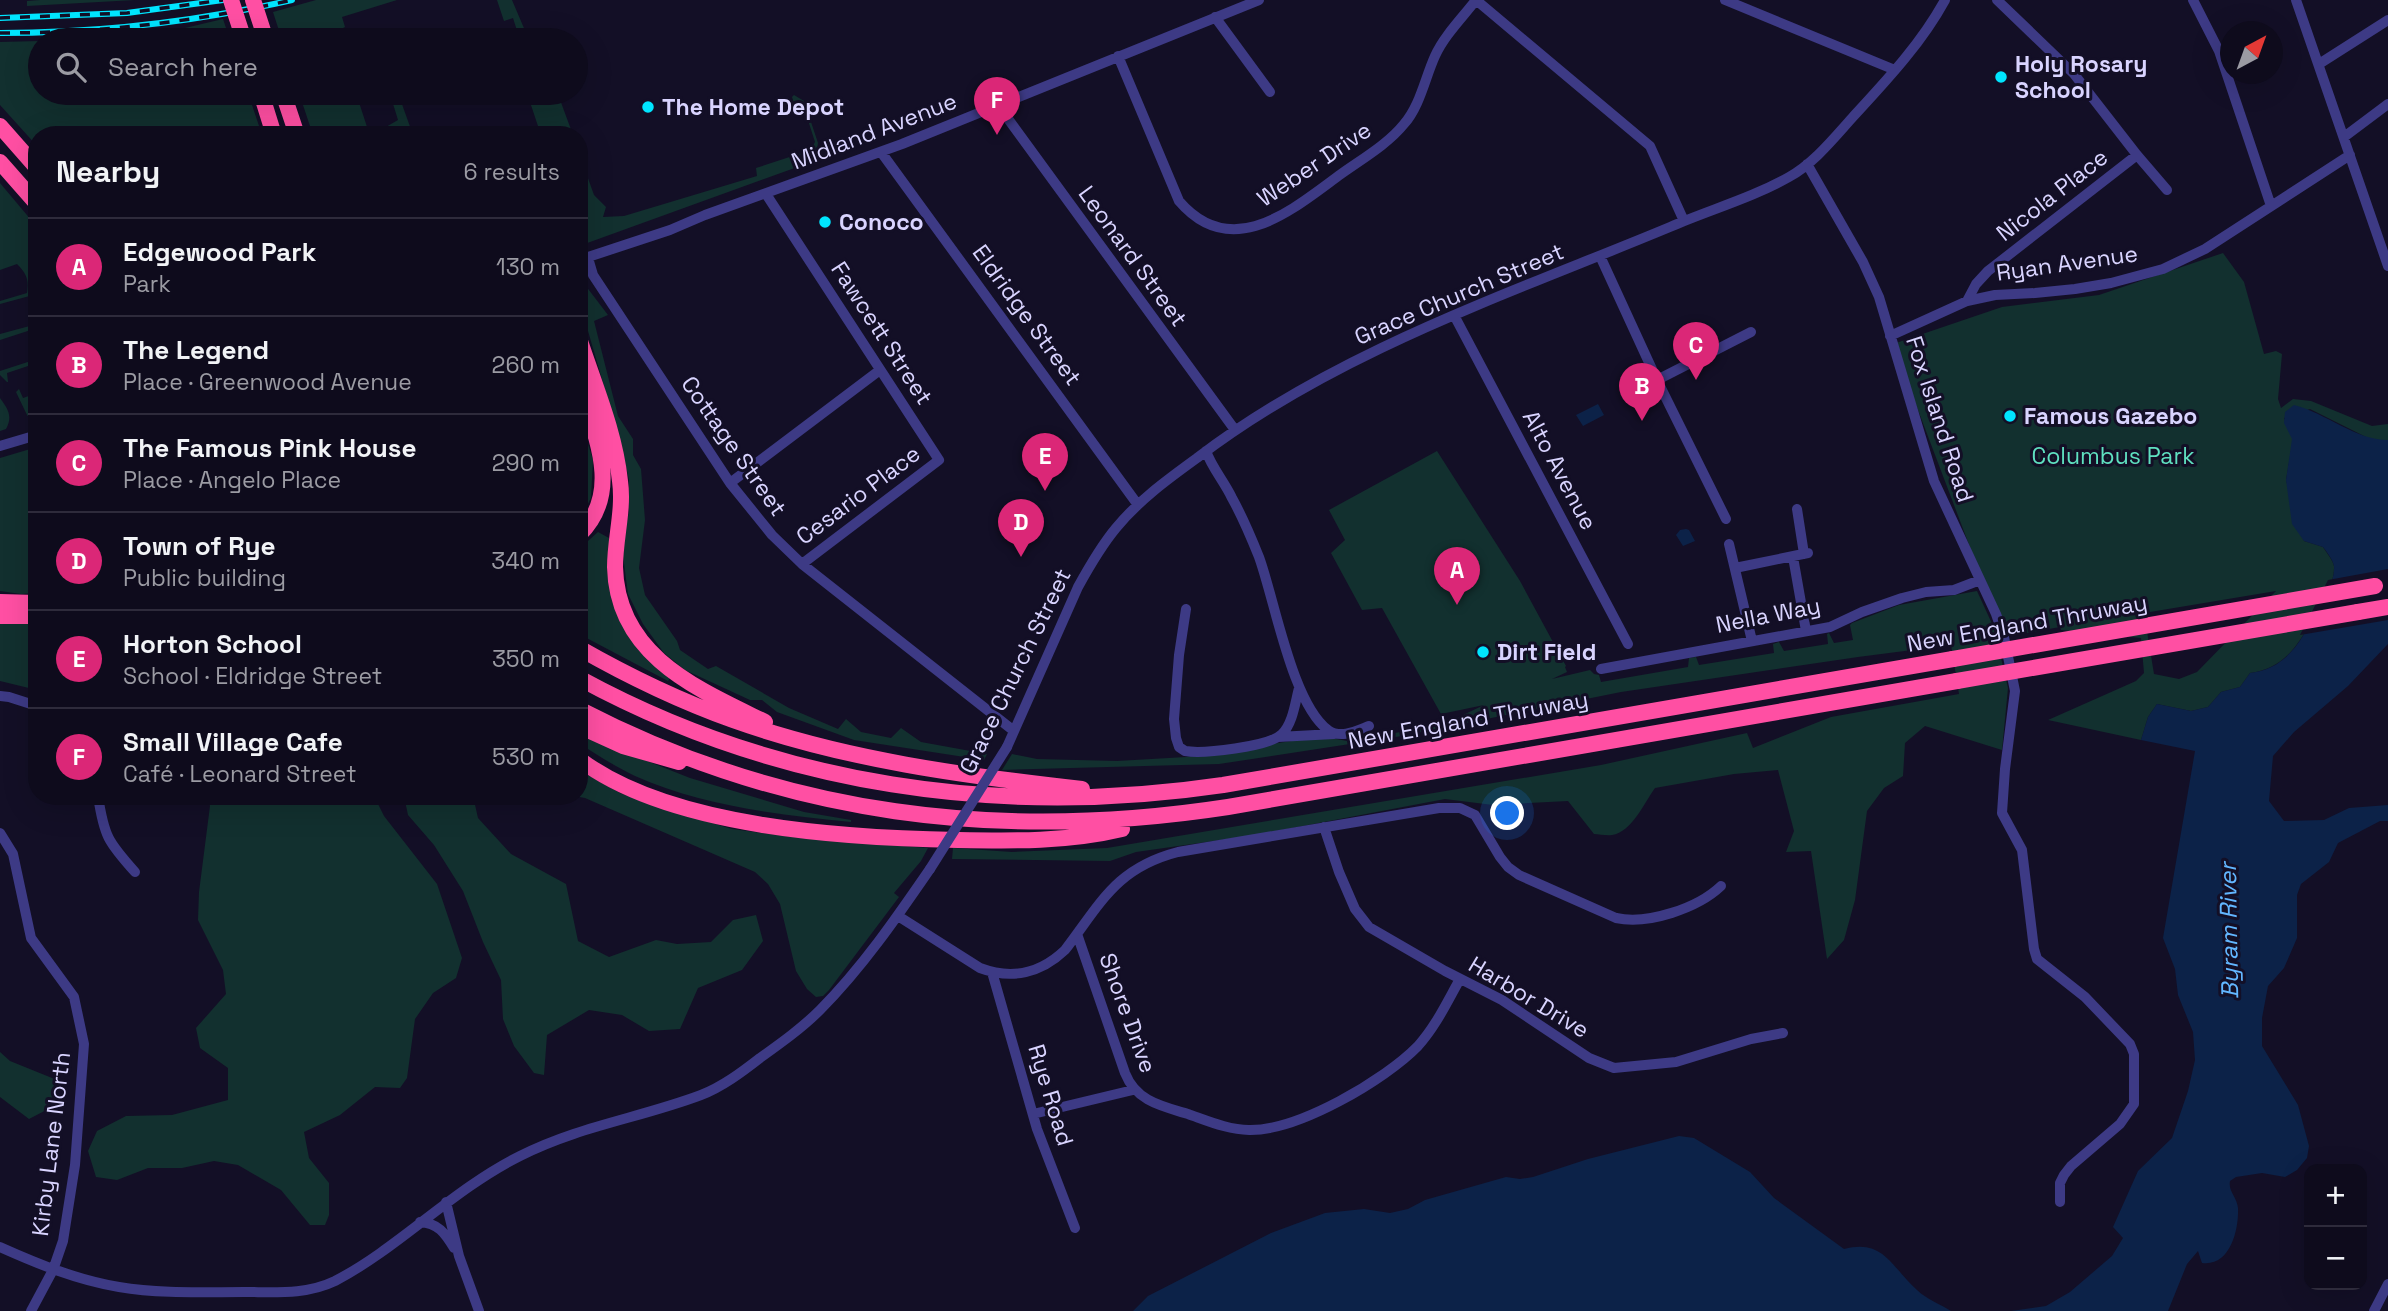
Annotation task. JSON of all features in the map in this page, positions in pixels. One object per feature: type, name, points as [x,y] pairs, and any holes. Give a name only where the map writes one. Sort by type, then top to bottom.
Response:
[{"type":"highway","points":[[231,0],[240,28]]},
{"type":"highway","points":[[253,0],[262,28]]},
{"type":"highway","points":[[265,105],[271,126]]},
{"type":"highway","points":[[287,105],[294,126]]},
{"type":"highway","points":[[0,126],[28,158]]},
{"type":"highway","points":[[0,162],[28,194]]},
{"type":"highway","points":[[588,366],[617,458],[621,500],[616,555],[617,580],[624,607],[637,634],[655,657],[679,678],[808,743]]},
{"type":"highway","points":[[588,413],[600,450],[604,478],[601,501],[588,525]]},
{"type":"highway","name":"New England Thruway","points":[[588,683],[702,734],[774,758],[861,780],[992,797],[1144,795],[1249,780],[2382,585]]},
{"type":"highway","points":[[0,602],[28,603]]},
{"type":"highway","name":"New England Thruway","points":[[588,714],[614,727],[730,773],[774,787],[842,803],[996,822],[1081,823],[1175,815],[2388,607]]},
{"type":"highway","points":[[0,616],[28,616]]},
{"type":"highway","points":[[588,652],[706,710],[808,743],[974,776],[1144,795]]},
{"type":"highway","points":[[588,730],[650,755],[730,773]]},
{"type":"highway","points":[[588,765],[618,783],[691,810],[749,823],[865,836],[930,840],[1049,839],[1105,832],[1175,815]]},
{"type":"street","name":"Midland Avenue","points":[[588,258],[881,152],[1259,0]]},
{"type":"street","points":[[1476,0],[1650,146],[1684,221]]},
{"type":"street","name":"Weber Drive","points":[[1118,56],[1179,201],[1196,218],[1209,224],[1244,229],[1265,224],[1287,213],[1399,131],[1413,110],[1436,53],[1476,0]]},
{"type":"street","points":[[1725,0],[1895,71]]},
{"type":"street","name":"Grace Church Street","points":[[0,1247],[53,1270],[139,1290],[308,1290],[344,1276],[493,1171],[556,1139],[714,1090],[782,1042],[818,1012],[898,916],[1007,747],[1078,587],[1092,562],[1116,528],[1138,505],[1235,430],[1279,402],[1386,346],[1488,300],[1790,177],[1822,151],[1895,71],[1931,25],[1945,0]]},
{"type":"street","points":[[1997,0],[2074,74],[2167,190]]},
{"type":"street","points":[[2193,0],[2219,51],[2271,206]]},
{"type":"street","points":[[2296,0],[2388,266]]},
{"type":"street","points":[[1215,17],[1270,92]]},
{"type":"street","points":[[2319,64],[2388,20]]},
{"type":"street","points":[[2344,137],[2388,104]]},
{"type":"street","name":"Leonard Street","points":[[998,105],[1235,430]]},
{"type":"street","name":"Eldridge Street","points":[[881,152],[1138,505]]},
{"type":"street","name":"Nicola Place","points":[[1967,301],[1976,284],[1988,271],[2137,155]]},
{"type":"street","name":"Ryan Avenue","points":[[1890,335],[1967,301],[1995,295],[2075,289],[2111,283],[2163,269],[2206,249],[2350,155]]},
{"type":"street","name":"Fox Island Road","points":[[1807,164],[1863,262],[1879,297],[1934,481],[2004,637],[2015,691],[2002,813],[2022,850],[2034,949],[2038,959],[2085,997],[2130,1044],[2134,1054],[2134,1104],[2120,1124],[2071,1166],[2060,1183],[2060,1202]]},
{"type":"street","name":"Fawcett Street","points":[[766,194],[939,460]]},
{"type":"street","points":[[1600,256],[1657,380],[1726,519]]},
{"type":"street","name":"Cottage Street","points":[[588,266],[730,483],[765,527],[802,564],[1014,731]]},
{"type":"street","name":"Alto Avenue","points":[[1455,317],[1628,644]]},
{"type":"street","points":[[1657,380],[1751,331]]},
{"type":"street","points":[[730,483],[880,370]]},
{"type":"street","points":[[0,446],[28,438]]},
{"type":"street","points":[[1206,451],[1259,556],[1299,688],[1311,712],[1328,730],[1336,734]]},
{"type":"street","name":"Cesario Place","points":[[802,564],[939,460]]},
{"type":"street","points":[[1797,509],[1806,631]]},
{"type":"street","points":[[1729,544],[1752,641]]},
{"type":"street","points":[[1735,568],[1802,555]]},
{"type":"street","name":"Nella Way","points":[[1601,669],[1830,627],[1902,598],[1926,592],[1954,590],[1980,580]]},
{"type":"street","points":[[1186,609],[1174,719],[1179,747],[1191,752],[1243,747],[1265,743],[1278,737],[1345,735],[1369,726]]},
{"type":"street","points":[[1278,737],[1290,723],[1299,688]]},
{"type":"street","points":[[0,696],[9,696],[28,703]]},
{"type":"street","points":[[99,805],[110,844],[135,872]]},
{"type":"street","points":[[898,916],[959,956],[992,972],[1020,974],[1045,967],[1065,950],[1114,885],[1132,871],[1156,859],[1178,852],[1439,808],[1468,810],[1480,821],[1500,857],[1519,875],[1625,920],[1660,915],[1697,904],[1721,886]]},
{"type":"street","name":"Harbor Drive","points":[[1324,827],[1339,872],[1360,918],[1378,934],[1502,1000],[1589,1058],[1614,1068],[1627,1068],[1689,1059],[1751,1039],[1783,1033]]},
{"type":"street","name":"Kirby Lane North","points":[[0,833],[13,854],[31,938],[74,997],[84,1044],[75,1165],[63,1241],[53,1270],[31,1311]]},
{"type":"street","name":"Shore Drive","points":[[1077,934],[1133,1090],[1157,1104],[1237,1129],[1262,1129],[1297,1119],[1352,1094],[1406,1057],[1430,1031],[1460,979]]},
{"type":"street","name":"Rye Road","points":[[992,972],[1033,1114],[1075,1228]]},
{"type":"street","points":[[1033,1114],[1133,1090]]},
{"type":"street","points":[[446,1202],[459,1256],[480,1311]]},
{"type":"street","points":[[420,1222],[438,1226],[459,1256]]},
{"type":"street","points":[[2374,1311],[2388,1284]]},
{"type":"green space","points":[[135,0],[27,6],[27,1]]},
{"type":"green space","points":[[316,0],[397,0],[342,17],[343,28],[278,28],[273,12]]},
{"type":"green space","points":[[497,0],[512,0],[524,28],[516,28],[513,18],[504,21]]},
{"type":"green space","points":[[223,19],[226,28],[185,28]]},
{"type":"green space","points":[[28,41],[28,105],[252,105],[259,126],[28,126],[28,136],[0,105],[0,42]]},
{"type":"green space","points":[[794,95],[804,101],[818,143],[816,156],[803,165],[588,243],[588,178],[594,195],[606,207],[603,217],[624,216],[757,176],[756,168],[811,150],[815,142],[806,114],[802,112],[800,102],[794,103]]},
{"type":"green space","points":[[303,105],[360,105],[367,126],[310,126]]},
{"type":"green space","points":[[393,105],[402,105],[410,126],[388,126],[398,120]]},
{"type":"green space","points":[[531,105],[562,105],[570,126],[538,126]]},
{"type":"green space","points":[[0,183],[28,216],[28,284],[27,277],[17,264],[0,270]]},
{"type":"green space","name":"Columbus Park","points":[[2223,253],[2244,282],[2264,354],[2276,351],[2282,354],[2278,399],[2281,408],[2293,399],[2311,401],[2372,426],[2388,424],[2388,440],[2372,440],[2310,409],[2284,418],[2293,439],[2286,480],[2304,541],[2323,547],[2333,564],[2330,588],[2307,630],[2284,658],[2275,665],[2250,673],[2240,687],[2221,692],[2208,707],[2191,711],[2157,704],[2148,717],[2141,740],[2048,720],[2136,681],[2144,673],[2141,638],[2061,630],[2060,627],[2004,637],[1893,344],[2002,307],[2099,295]],"holes":[[[2276,591],[2197,672],[2179,679],[2154,674],[2144,613]]]},
{"type":"green space","points":[[28,284],[28,296],[0,304],[0,301],[27,293]]},
{"type":"green space","points":[[588,289],[608,315],[594,321],[618,416],[633,439],[633,455],[641,469],[645,520],[639,568],[645,595],[677,641],[680,650],[708,669],[716,666],[789,708],[838,729],[846,719],[861,732],[891,738],[901,728],[921,742],[987,754],[984,760],[854,740],[777,712],[762,700],[750,700],[685,670],[664,653],[643,624],[628,594],[622,548],[629,512],[629,480],[588,331]]},
{"type":"green space","points":[[28,326],[28,331],[0,340],[0,334]]},
{"type":"green space","points":[[28,362],[28,366],[7,373],[8,382],[0,375],[0,371]]},
{"type":"green space","points":[[19,389],[23,398],[28,396],[28,416],[27,415],[16,392]]},
{"type":"green space","points":[[0,398],[9,416],[6,429],[0,431]]},
{"type":"green space","points":[[588,444],[593,460],[591,498],[588,504]]},
{"type":"green space","points":[[28,450],[28,594],[0,591],[0,458]]},
{"type":"green space","points":[[1437,451],[1520,581],[1566,666],[1567,672],[1552,679],[1590,670],[1599,675],[1601,682],[1688,667],[1689,658],[1696,657],[1699,665],[1774,653],[1773,644],[1779,642],[1784,651],[1828,644],[1829,633],[1834,643],[1853,640],[1850,625],[1852,623],[1899,605],[1977,591],[1994,628],[2008,688],[2002,750],[1925,726],[1905,743],[1903,776],[1884,788],[1867,811],[1855,900],[1844,940],[1827,959],[1811,851],[1786,852],[1794,831],[1778,770],[1734,774],[1655,788],[1631,823],[1619,833],[1610,835],[1594,834],[1568,801],[1493,805],[1445,799],[1256,835],[1136,852],[1110,861],[952,859],[953,848],[1012,852],[1107,848],[1601,765],[1747,733],[1753,748],[1831,717],[1959,694],[1951,645],[1621,692],[1402,736],[1219,764],[1002,770],[1012,754],[1037,759],[1117,761],[1186,757],[1326,737],[1347,741],[1442,725],[1484,705],[1441,714],[1382,608],[1362,610],[1331,553],[1345,540],[1329,510]]},
{"type":"green space","points":[[598,532],[609,538],[611,581],[670,678],[668,681],[588,639],[588,541]]},
{"type":"green space","points":[[28,623],[28,688],[0,681],[0,624]]},
{"type":"green space","points":[[588,738],[690,778],[804,812],[851,822],[714,802],[661,786],[614,765],[588,749]]},
{"type":"green space","points":[[588,775],[620,793],[732,829],[801,838],[928,848],[921,861],[894,893],[899,897],[829,990],[823,996],[816,997],[807,989],[796,971],[780,904],[768,884],[755,872],[588,799]]},
{"type":"green space","points":[[378,805],[384,816],[437,884],[462,958],[456,978],[433,993],[415,1019],[407,1078],[400,1088],[375,1087],[340,1115],[304,1132],[309,1158],[329,1183],[329,1215],[325,1225],[310,1225],[281,1190],[238,1165],[214,1161],[182,1168],[148,1168],[117,1180],[96,1177],[88,1151],[97,1131],[126,1116],[172,1115],[228,1100],[228,1068],[200,1048],[196,1028],[226,994],[223,970],[198,920],[210,806]]},
{"type":"green space","points":[[406,805],[475,805],[478,818],[511,854],[566,884],[578,941],[609,957],[656,940],[677,944],[711,942],[733,920],[756,915],[763,941],[742,970],[698,988],[680,1029],[649,1031],[622,1015],[589,1010],[547,1035],[544,1075],[534,1073],[514,1046],[503,1019],[501,980],[463,891],[434,845],[408,815]]},
{"type":"green space","points":[[0,1052],[10,1061],[57,1080],[56,1105],[29,1119],[0,1097]]},
{"type":"water","points":[[1598,404],[1604,415],[1583,426],[1576,415]]},
{"type":"water","name":"Byram River","points":[[2294,405],[2364,436],[2388,440],[2388,644],[2348,686],[2294,732],[2273,756],[2269,801],[2284,821],[2324,820],[2349,808],[2388,805],[2388,821],[2380,821],[2338,843],[2329,862],[2301,884],[2297,895],[2297,938],[2284,968],[2268,986],[2262,1018],[2262,1046],[2298,1105],[2309,1146],[2307,1158],[2297,1170],[2285,1177],[2262,1173],[2236,1177],[2230,1181],[2238,1208],[2237,1226],[2231,1245],[2220,1259],[2212,1263],[2202,1263],[2198,1251],[2187,1264],[2168,1311],[2011,1311],[2046,1306],[2070,1292],[2112,1256],[2123,1238],[2113,1227],[2138,1171],[2172,1138],[2188,1091],[2195,1060],[2193,1032],[2178,995],[2175,969],[2163,938],[2195,751],[2141,740],[2148,717],[2157,704],[2191,711],[2208,707],[2221,692],[2240,687],[2250,673],[2275,665],[2284,658],[2300,641],[2330,588],[2334,572],[2331,559],[2323,547],[2304,541],[2292,524],[2286,480],[2292,439],[2284,423],[2285,412]]},
{"type":"water","points":[[1686,529],[1695,541],[1683,546],[1676,535],[1680,530]]},
{"type":"water","points":[[1679,1136],[1694,1138],[1750,1172],[1774,1198],[1844,1249],[1858,1247],[1878,1251],[1921,1293],[1951,1311],[1133,1311],[1148,1296],[1271,1233],[1325,1213],[1364,1209],[1390,1213],[1506,1177],[1533,1177],[1588,1159]]},
{"type":"pier","points":[[2388,569],[2388,620],[2300,635],[2328,580]]},
{"type":"railway","points":[[0,18],[127,13],[223,0]]},
{"type":"railway","points":[[110,28],[219,14],[292,0]]},
{"type":"railway","points":[[0,33],[28,32]]},
{"type":"place","name":"Holy Rosary School","points":[[2001,77]]},
{"type":"place","name":"The Home Depot","points":[[648,107]]},
{"type":"place","name":"Small Village Cafe","points":[[997,135]]},
{"type":"place","name":"Conoco","points":[[825,222]]},
{"type":"place","name":"The Famous Pink House","points":[[1696,380]]},
{"type":"place","name":"Famous Gazebo","points":[[2010,416]]},
{"type":"place","name":"The Legend","points":[[1642,421]]},
{"type":"place","name":"Horton School","points":[[1045,491]]},
{"type":"place","name":"Town of Rye","points":[[1021,557]]},
{"type":"place","name":"Edgewood Park","points":[[1457,605]]},
{"type":"place","name":"Dirt Field","points":[[1483,652]]}]
